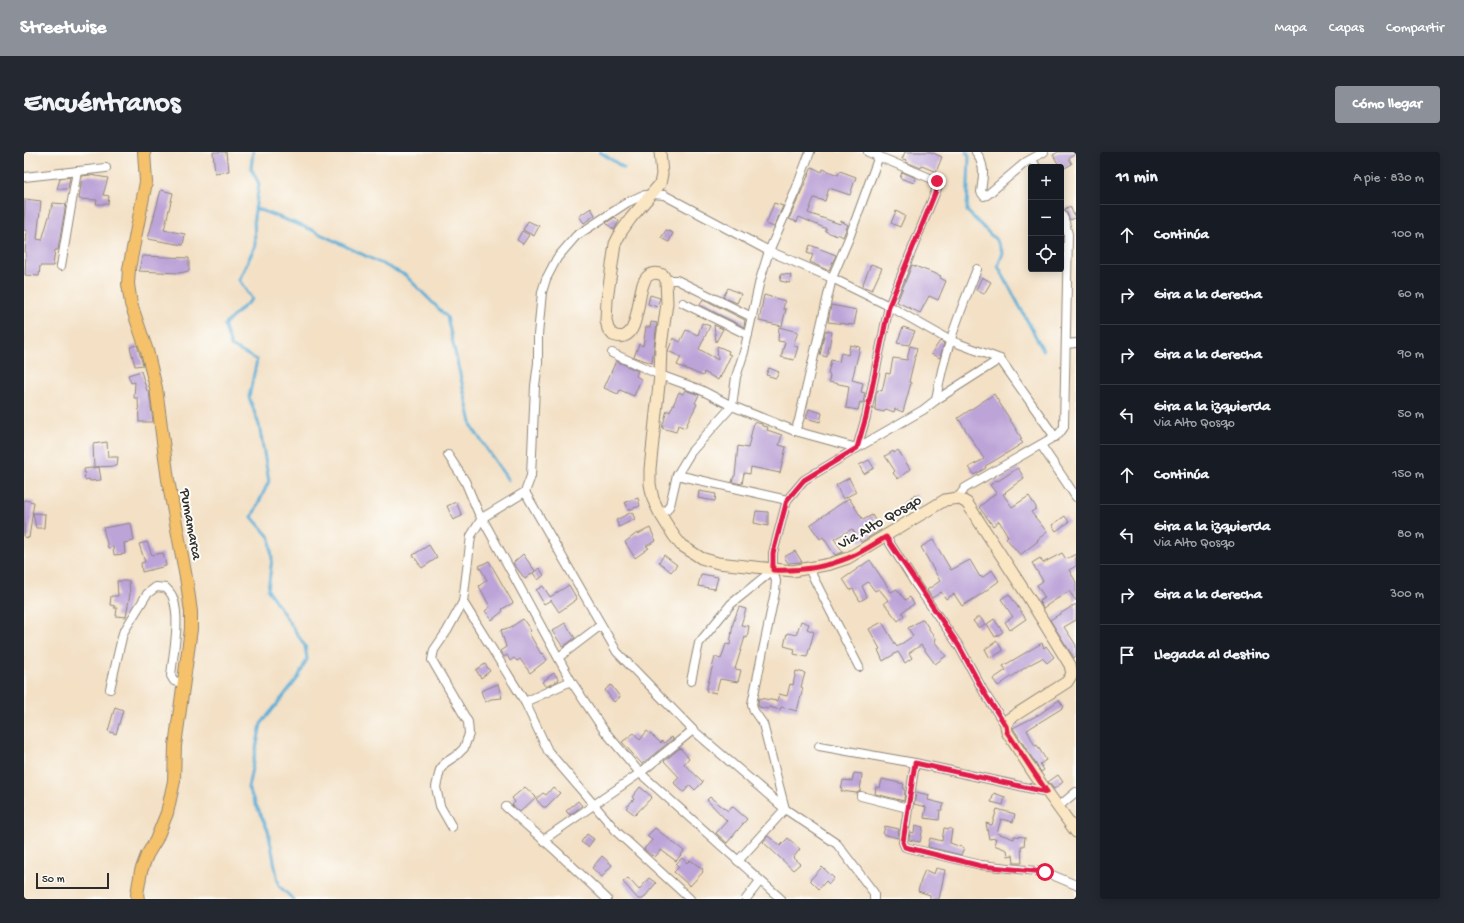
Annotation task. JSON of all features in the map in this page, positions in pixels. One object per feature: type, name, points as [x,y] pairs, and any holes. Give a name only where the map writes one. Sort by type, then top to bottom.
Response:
[{"type":"main road","name":"Pumamarca","points":[[138,899],[137,894],[141,871],[147,855],[156,840],[167,812],[174,781],[175,746],[191,629],[191,612],[168,480],[156,388],[147,351],[131,304],[128,284],[129,269],[146,182],[144,152]]},
{"type":"street","points":[[660,152],[662,174],[660,184],[631,218],[615,244],[607,300],[606,320],[608,329],[613,335],[623,336],[628,334],[633,328],[645,278],[649,275],[657,273],[663,275],[666,280],[677,280],[752,317]]},
{"type":"street","points":[[659,512],[667,510],[670,505],[677,475],[691,452],[732,406],[736,377],[748,335],[760,280],[769,251],[795,192],[810,152]]},
{"type":"street","points":[[857,448],[866,417],[889,306],[938,186],[937,181],[868,152]]},
{"type":"street","points":[[976,152],[982,160],[984,171],[981,192],[984,196],[1032,159],[1044,152]]},
{"type":"street","points":[[795,431],[799,420],[832,278],[849,238],[879,156]]},
{"type":"street","points":[[1032,159],[1034,164]]},
{"type":"street","points":[[24,177],[106,168]]},
{"type":"street","points":[[61,266],[77,171]]},
{"type":"street","points":[[452,827],[440,806],[436,787],[440,770],[445,763],[464,748],[469,734],[468,722],[432,660],[434,650],[447,631],[463,602],[471,536],[482,518],[525,492],[531,476],[535,386],[538,364],[538,335],[542,292],[546,279],[557,258],[576,236],[628,202],[641,196],[652,194],[664,195],[769,251],[832,278],[889,306],[949,340],[1000,359],[1055,437]]},
{"type":"street","points":[[1006,726],[1010,719],[1067,682],[1074,673],[1027,595],[967,503],[958,498],[965,488],[1055,437],[1064,427],[1068,234],[1064,219]]},
{"type":"street","points":[[936,400],[949,340],[977,269]]},
{"type":"street","name":"Via Alto Qosqo","points":[[666,280],[667,303],[661,346],[660,375],[650,469],[650,484],[653,499],[659,512],[681,544],[701,558],[718,564],[773,570],[793,571],[809,569],[848,558],[886,537],[945,500],[958,498]]},
{"type":"street","points":[[683,303],[748,335]]},
{"type":"street","points":[[1066,344],[1076,343]]},
{"type":"street","points":[[612,353],[660,375],[701,390],[732,406],[795,431],[857,448]]},
{"type":"street","points":[[785,809],[764,724],[754,711],[752,704],[775,592],[776,581],[773,570],[773,553],[787,500],[804,480],[923,410],[1000,359]]},
{"type":"street","points":[[1041,445],[1073,488],[1076,498]]},
{"type":"street","points":[[448,455],[465,481],[479,514],[571,681],[604,729],[640,773],[781,899]]},
{"type":"street","points":[[677,475],[787,500]]},
{"type":"street","points":[[525,492],[617,652],[693,730],[785,809],[837,844],[874,893],[874,899]]},
{"type":"street","points":[[886,537],[959,646],[985,694],[1006,726],[1007,732],[1076,832]]},
{"type":"street","points":[[809,569],[859,667]]},
{"type":"street","points":[[691,681],[699,643],[731,604],[773,570]]},
{"type":"street","points":[[110,689],[123,633],[147,594],[156,587],[166,588],[173,596],[176,606],[177,623],[171,676],[174,681],[183,683]]},
{"type":"street","points":[[463,602],[525,702],[548,751],[618,834],[690,899]]},
{"type":"street","points":[[559,657],[601,625]]},
{"type":"street","points":[[525,702],[571,681]]},
{"type":"street","points":[[543,840],[640,773],[693,730]]},
{"type":"street","points":[[819,746],[915,763],[1047,792]]},
{"type":"street","points":[[915,763],[903,842],[905,847],[981,866],[1045,872],[1076,885]]},
{"type":"street","points":[[1058,807],[1076,792]]},
{"type":"street","points":[[860,796],[908,808]]},
{"type":"street","points":[[506,807],[607,899]]},
{"type":"street","points":[[738,861],[785,809]]},
{"type":"street","points":[[746,899],[760,881]]},
{"type":"building","points":[[213,152],[226,152],[229,171],[215,173]]},
{"type":"building","points":[[905,152],[931,152],[942,157],[936,172],[922,166],[921,168],[906,162],[907,160],[902,159]]},
{"type":"building","points":[[1058,152],[1076,152],[1069,158],[1072,164],[1064,168],[1064,164],[1058,164],[1053,155]]},
{"type":"building","points":[[812,167],[822,172],[823,169],[838,175],[840,171],[856,177],[850,195],[829,188],[825,201],[814,198],[808,213],[840,224],[841,221],[848,225],[843,237],[838,234],[837,236],[825,231],[827,229],[799,217],[797,222],[789,219]]},
{"type":"building","points":[[902,172],[916,178],[914,183],[900,178]]},
{"type":"building","points":[[90,175],[108,178],[103,195],[109,196],[108,204],[96,204],[97,200],[79,199],[82,176]]},
{"type":"building","points":[[70,177],[68,189],[57,189],[60,179]]},
{"type":"building","points":[[161,190],[173,193],[164,230],[185,234],[183,245],[148,239]]},
{"type":"building","points":[[25,199],[41,201],[37,239],[42,240],[53,203],[66,204],[58,250],[55,250],[53,266],[40,266],[39,276],[25,275],[27,231],[24,230]]},
{"type":"building","points":[[774,203],[783,206],[774,227],[766,224]]},
{"type":"building","points":[[1070,206],[1075,218],[1070,220],[1065,209]]},
{"type":"building","points":[[591,208],[595,215],[584,223],[579,216]]},
{"type":"building","points":[[896,211],[905,216],[900,227],[891,223]]},
{"type":"building","points":[[615,217],[619,221],[614,230],[606,223]]},
{"type":"building","points":[[528,221],[539,226],[534,236],[523,230]]},
{"type":"building","points":[[666,230],[673,233],[669,242],[661,238]]},
{"type":"building","points":[[522,231],[529,235],[523,244],[517,240]]},
{"type":"building","points":[[810,245],[836,255],[829,270],[810,262],[813,255],[807,253]]},
{"type":"building","points":[[142,256],[189,258],[189,271],[179,273],[139,271]]},
{"type":"building","points":[[871,264],[882,268],[872,290],[862,286]]},
{"type":"building","points":[[912,265],[941,276],[940,278],[946,281],[938,300],[929,296],[920,313],[897,302]]},
{"type":"building","points":[[781,274],[791,275],[790,283],[780,281]]},
{"type":"building","points":[[982,277],[991,282],[984,294],[976,290]]},
{"type":"building","points":[[728,288],[741,294],[737,303],[723,297]]},
{"type":"building","points":[[650,295],[660,298],[657,307],[648,304]]},
{"type":"building","points":[[764,295],[785,301],[783,309],[786,309],[782,326],[759,321]]},
{"type":"building","points":[[703,299],[745,320],[744,327],[700,305]]},
{"type":"building","points":[[831,305],[857,310],[854,325],[828,322]]},
{"type":"building","points":[[651,322],[657,323],[652,363],[634,357],[639,344],[643,346],[646,327],[650,327]]},
{"type":"building","points":[[702,323],[710,326],[699,349],[718,360],[717,346],[729,351],[728,354],[731,355],[718,380],[704,372],[703,376],[677,365],[681,357],[668,351],[673,338],[680,342],[686,330],[698,335]]},
{"type":"building","points":[[714,325],[723,329],[716,342]]},
{"type":"building","points":[[779,327],[798,332],[793,346],[798,347],[794,360],[781,357],[785,342],[778,341]]},
{"type":"building","points":[[903,327],[915,331],[909,345],[897,343]]},
{"type":"building","points":[[825,331],[832,332],[827,357],[820,355]]},
{"type":"building","points":[[940,341],[944,343],[940,358],[931,354]]},
{"type":"building","points":[[137,345],[143,365],[135,366],[130,347]]},
{"type":"building","points":[[850,345],[860,347],[852,380],[863,383],[861,392],[865,393],[863,403],[860,402],[858,410],[846,408],[849,386],[829,382],[830,375],[828,374],[831,360],[839,362],[841,353],[848,355]]},
{"type":"building","points":[[910,346],[917,348],[909,382],[911,383],[903,412],[895,409],[894,412],[886,409],[884,412],[875,410],[876,394],[878,390],[882,391],[886,373],[890,374],[893,358],[907,360]]},
{"type":"building","points":[[616,361],[638,371],[636,376],[641,379],[634,396],[620,390],[618,394],[604,388]]},
{"type":"building","points":[[769,368],[779,372],[776,378],[766,375]]},
{"type":"building","points":[[141,371],[147,391],[149,391],[153,422],[139,422],[138,398],[134,398],[135,382],[131,383],[128,375]]},
{"type":"building","points":[[685,390],[699,395],[695,403],[697,404],[685,428],[678,425],[676,432],[662,428],[667,410],[670,412],[679,392],[683,394]]},
{"type":"building","points":[[994,394],[1023,443],[985,466],[986,468],[974,475],[969,467],[984,459],[958,418]]},
{"type":"building","points":[[809,409],[822,413],[820,422],[806,418]]},
{"type":"building","points":[[754,422],[768,427],[767,430],[782,435],[779,445],[786,447],[780,473],[751,467],[750,474],[744,473],[742,484],[732,482],[735,476],[738,446],[748,448]]},
{"type":"building","points":[[107,442],[108,457],[118,457],[117,466],[94,467],[93,444]]},
{"type":"building","points":[[898,450],[910,469],[898,479],[893,473],[895,471],[885,456]]},
{"type":"building","points":[[869,460],[874,468],[864,474],[859,465]]},
{"type":"building","points":[[99,467],[101,480],[85,480],[84,469]]},
{"type":"building","points":[[1018,468],[1024,478],[1003,494],[1012,507],[1029,496],[1036,507],[1036,509],[1031,512],[1047,532],[1020,555],[1006,538],[1008,536],[999,521],[993,526],[979,507],[996,493],[990,485]]},
{"type":"building","points":[[849,478],[856,492],[843,499],[836,485]]},
{"type":"building","points":[[699,491],[716,494],[715,501],[698,498]]},
{"type":"building","points":[[916,494],[922,503],[912,510],[906,501]]},
{"type":"building","points":[[638,498],[640,506],[628,510],[625,502]]},
{"type":"building","points":[[849,498],[863,520],[872,515],[881,530],[861,542],[852,529],[834,539],[843,552],[835,555],[823,537],[820,539],[810,525]]},
{"type":"building","points":[[24,500],[34,502],[29,538],[24,537]]},
{"type":"building","points":[[456,502],[462,516],[453,520],[447,506]]},
{"type":"building","points":[[756,511],[768,512],[768,526],[754,523]]},
{"type":"building","points":[[632,512],[635,519],[619,527],[616,520]]},
{"type":"building","points":[[33,513],[45,514],[44,528],[36,528]]},
{"type":"building","points":[[1065,516],[1069,522],[1056,531],[1052,525]]},
{"type":"building","points":[[131,523],[134,541],[124,543],[125,554],[114,555],[113,547],[108,548],[103,528]]},
{"type":"building","points":[[650,528],[656,541],[646,546],[649,548],[635,558],[625,542],[637,533],[638,534]]},
{"type":"building","points":[[933,540],[951,570],[970,560],[980,577],[981,576],[982,578],[992,570],[999,581],[962,606],[954,594],[946,599],[941,592],[932,598],[927,590],[940,581],[921,547]]},
{"type":"building","points":[[147,542],[152,555],[163,553],[166,566],[142,572],[141,563],[145,562],[139,544]]},
{"type":"building","points":[[429,545],[437,558],[422,568],[413,555]]},
{"type":"building","points":[[795,551],[802,562],[788,563],[784,557]]},
{"type":"building","points":[[1062,553],[1066,559],[1076,554],[1076,566],[1069,570],[1076,582],[1076,601],[1069,591],[1043,608],[1039,601],[1045,598],[1037,585],[1043,581],[1032,563],[1040,558],[1043,563]]},
{"type":"building","points":[[523,554],[535,571],[525,579],[513,563]]},
{"type":"building","points":[[664,555],[677,565],[671,572],[659,562]]},
{"type":"building","points":[[870,560],[891,592],[897,589],[905,600],[910,597],[914,604],[902,612],[904,616],[898,621],[884,603],[888,600],[879,589],[875,591],[868,582],[862,586],[867,597],[860,601],[853,589],[850,590],[843,579]]},
{"type":"building","points":[[489,561],[513,603],[502,609],[503,611],[492,620],[485,611],[490,607],[479,586],[487,580],[479,566]]},
{"type":"building","points":[[539,568],[544,575],[538,580],[533,573]]},
{"type":"building","points":[[701,574],[718,577],[715,589],[698,586]]},
{"type":"building","points":[[117,581],[129,581],[130,594],[126,617],[116,616],[117,608],[110,605],[111,596],[118,596]]},
{"type":"building","points":[[569,585],[577,599],[559,612],[551,600],[544,604],[536,590],[543,586],[550,597]]},
{"type":"building","points":[[1009,594],[1026,619],[1010,630],[1005,622],[1013,617],[1001,599]]},
{"type":"building","points":[[1076,604],[1076,620],[1064,627],[1076,645],[1076,656],[1074,658],[1050,620]]},
{"type":"building","points":[[739,607],[746,609],[741,625],[749,626],[747,638],[745,637],[735,669],[741,670],[738,682],[720,679],[716,693],[706,691],[715,657],[721,659],[726,644],[730,645],[733,623]]},
{"type":"building","points":[[979,616],[985,624],[979,628],[973,621]]},
{"type":"building","points":[[523,619],[531,631],[529,633],[541,654],[542,653],[547,660],[530,673],[520,659],[517,661],[514,658],[510,661],[507,655],[504,657],[500,651],[506,647],[501,630],[511,627]]},
{"type":"building","points":[[923,619],[936,640],[934,641],[946,656],[935,664],[921,645],[909,653],[912,658],[905,663],[898,652],[883,661],[878,650],[880,649],[869,629],[882,622],[897,647],[913,636],[908,628]]},
{"type":"building","points":[[994,619],[1003,632],[995,637],[987,624]]},
{"type":"building","points":[[801,621],[809,624],[807,629],[814,632],[807,657],[794,654],[795,649],[784,646],[787,633],[796,635]]},
{"type":"building","points":[[565,623],[575,638],[563,647],[552,631]]},
{"type":"building","points":[[997,641],[1003,651],[990,658],[985,649]]},
{"type":"building","points":[[1042,643],[1044,648],[1046,646],[1054,657],[1047,663],[1042,658],[998,686],[993,679],[1006,670],[1003,666]]},
{"type":"building","points":[[485,664],[490,671],[481,678],[476,670]]},
{"type":"building","points":[[796,671],[805,673],[797,711],[781,707],[780,710],[769,707],[768,709],[759,707],[759,698],[777,701],[779,694],[787,696],[790,684],[793,685]]},
{"type":"building","points":[[554,673],[559,680],[546,687],[542,682]]},
{"type":"building","points":[[498,684],[502,698],[491,699],[485,702],[481,691]]},
{"type":"building","points":[[611,685],[620,697],[614,702],[605,690]]},
{"type":"building","points":[[1059,700],[1064,707],[1027,730],[1035,746],[1037,745],[1046,760],[1040,764],[1044,770],[1041,772],[1013,728],[1040,714]]},
{"type":"building","points":[[115,707],[123,710],[116,734],[108,731]]},
{"type":"building","points":[[647,731],[661,743],[662,741],[664,743],[672,737],[673,739],[642,764],[622,742],[634,733],[640,740]]},
{"type":"building","points":[[680,748],[689,758],[684,764],[703,782],[695,790],[690,785],[684,792],[680,789],[674,783],[679,777],[664,761]]},
{"type":"building","points":[[854,773],[862,774],[860,791],[857,793],[841,791],[843,780],[852,781]]},
{"type":"building","points":[[1058,775],[1063,782],[1054,789],[1048,782]]},
{"type":"building","points":[[882,779],[904,784],[904,801],[875,794],[876,787],[880,788]]},
{"type":"building","points":[[525,787],[536,797],[520,812],[512,805],[515,802],[512,798]]},
{"type":"building","points":[[553,787],[560,793],[546,807],[543,807],[536,799],[543,793],[546,795]]},
{"type":"building","points":[[640,787],[652,797],[635,815],[626,808],[634,799],[632,797]]},
{"type":"building","points":[[916,792],[929,795],[928,800],[944,804],[942,810],[940,810],[939,820],[924,818],[926,807],[914,804]]},
{"type":"building","points":[[994,793],[1005,797],[1003,805],[991,802]]},
{"type":"building","points":[[710,797],[728,811],[732,806],[747,819],[727,843],[716,833],[727,821],[707,800]]},
{"type":"building","points":[[578,801],[582,806],[570,815],[566,811]]},
{"type":"building","points":[[997,809],[1015,814],[1013,822],[1001,819],[997,833],[1014,839],[1014,836],[1025,837],[1024,846],[1021,846],[1022,863],[1014,863],[1013,855],[1008,856],[1007,850],[994,845],[996,838],[989,839],[986,823],[992,825]]},
{"type":"building","points":[[915,825],[923,827],[920,842],[909,840],[910,832],[914,833]]},
{"type":"building","points":[[885,826],[899,829],[898,838],[883,834]]},
{"type":"building","points":[[655,828],[684,851],[676,861],[661,850],[655,857],[644,849],[652,840],[647,836]]},
{"type":"building","points":[[944,828],[952,829],[950,843],[964,848],[961,855],[928,847],[930,838],[942,841]]},
{"type":"building","points":[[587,834],[594,839],[588,847],[581,842]]},
{"type":"building","points":[[768,836],[780,846],[788,838],[800,849],[793,858],[800,864],[793,870],[763,842]]},
{"type":"building","points":[[602,856],[612,865],[602,877],[592,868]]},
{"type":"building","points":[[682,858],[687,863],[690,860],[703,869],[703,872],[690,886],[674,872],[679,867],[676,864]]},
{"type":"building","points":[[822,867],[834,878],[829,884],[826,881],[819,889],[810,880]]},
{"type":"building","points":[[936,868],[945,870],[939,899],[930,899],[930,895],[918,891],[925,870],[934,874]]},
{"type":"building","points":[[628,878],[639,890],[649,878],[656,883],[643,899],[638,899],[623,882]]},
{"type":"waterway","points":[[253,152],[251,168],[259,184],[254,217],[255,246],[239,280],[252,299],[224,325],[231,346],[257,360],[249,397],[259,425],[269,481],[252,517],[270,538],[272,559],[268,590],[305,646],[307,659],[298,678],[261,724],[248,788],[268,830],[279,886],[293,899]]},
{"type":"waterway","points":[[600,152],[624,168]]},
{"type":"waterway","points":[[967,152],[969,157],[967,211],[997,241],[1003,253],[998,266],[1043,350]]},
{"type":"waterway","points":[[255,208],[310,229],[405,275],[447,317],[472,427],[508,480]]},
{"type":"route","points":[[937,181],[938,186],[889,306],[866,417],[857,448],[804,480],[787,500],[773,553],[773,570],[793,571],[830,564],[848,558],[886,537],[917,586],[959,646],[985,694],[1006,726],[1007,732],[1047,792],[940,770],[915,763],[903,842],[905,847],[912,850],[981,866],[1045,872]]}]
